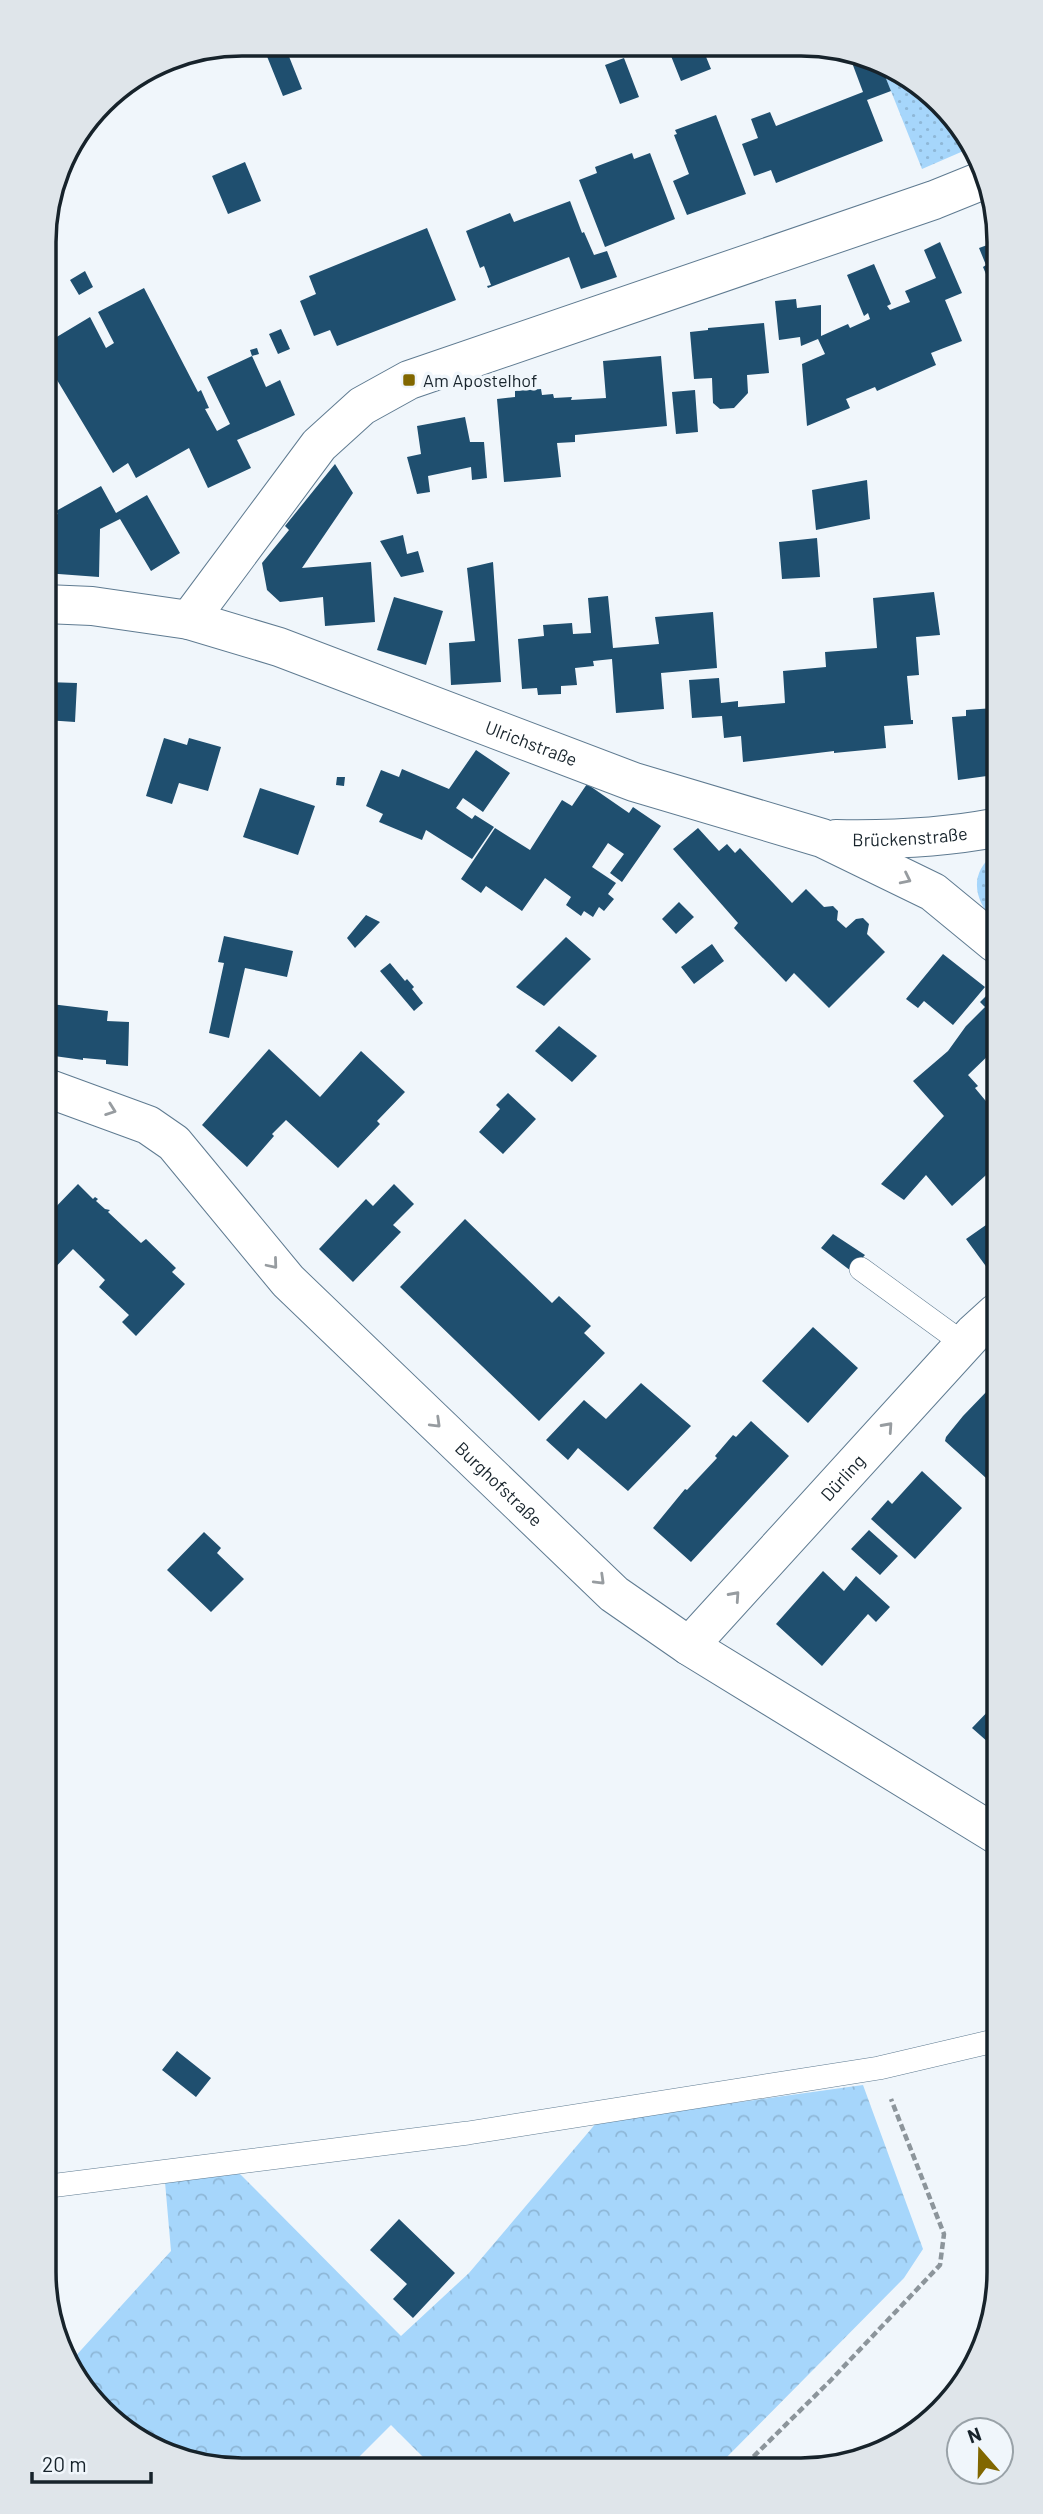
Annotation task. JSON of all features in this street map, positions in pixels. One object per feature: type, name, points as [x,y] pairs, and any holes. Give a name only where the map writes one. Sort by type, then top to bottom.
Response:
[{"type":"street","points":[[189,620],[318,445],[362,406],[409,380],[934,200],[977,183]]},
{"type":"street","name":"Ulrichstraße","points":[[56,604],[92,606],[189,620],[279,647],[634,782],[822,838],[933,892],[987,937]]},
{"type":"street","points":[[962,917],[952,891],[948,869],[954,851],[982,830]]},
{"type":"street","name":"Brückenstraße","points":[[822,838],[894,840],[982,830]]},
{"type":"street","name":"Burghofstraße","points":[[56,1091],[148,1125],[174,1143],[288,1281],[614,1594],[689,1646],[987,1828]]},
{"type":"street","name":"Dürling","points":[[689,1646],[987,1322]]},
{"type":"lane","points":[[861,1269],[964,1345]]},
{"type":"lane","points":[[56,2185],[468,2133],[879,2068],[987,2043]]},
{"type":"path","points":[[752,2458],[831,2380],[940,2265],[944,2234],[879,2068]]},
{"type":"green space","points":[[885,77],[914,94],[932,111],[949,129],[963,151],[922,169]]},
{"type":"green space","points":[[987,860],[987,912],[977,887]]},
{"type":"green space","points":[[863,2085],[923,2249],[904,2278],[726,2458],[424,2458],[391,2425],[358,2458],[218,2456],[182,2448],[160,2439],[129,2420],[94,2385],[76,2355],[171,2251],[165,2182],[238,2172],[401,2336],[469,2273],[597,2122]]},
{"type":"building","points":[[267,56],[289,56],[302,89],[283,96]]},
{"type":"building","points":[[671,56],[706,56],[711,69],[681,81]]},
{"type":"building","points":[[624,58],[639,97],[620,104],[605,65]]},
{"type":"building","points":[[852,63],[885,77],[891,91],[867,100],[883,141],[776,183],[771,170],[754,176],[742,144],[758,138],[751,119],[770,112],[776,126],[863,92]]},
{"type":"building","points":[[716,115],[746,194],[687,215],[673,181],[689,174],[674,135],[677,134],[675,130]]},
{"type":"building","points":[[632,153],[634,159],[650,153],[675,219],[605,247],[579,180],[597,173],[595,167]]},
{"type":"building","points":[[245,162],[261,201],[228,214],[212,176]]},
{"type":"building","points":[[570,201],[594,255],[607,251],[617,277],[581,289],[569,257],[488,288],[487,286],[491,285],[484,266],[480,268],[466,231],[510,213],[514,222]]},
{"type":"building","points":[[427,228],[456,300],[337,346],[330,330],[314,336],[300,301],[316,294],[309,276]]},
{"type":"building","points":[[940,242],[962,293],[945,300],[962,341],[931,353],[936,365],[877,391],[875,387],[846,399],[850,408],[807,426],[802,364],[825,354],[818,339],[801,346],[800,337],[779,340],[775,301],[796,299],[797,308],[821,305],[821,336],[848,324],[850,328],[870,319],[868,313],[864,316],[847,275],[874,264],[891,304],[887,306],[890,310],[910,302],[905,291],[936,278],[924,250]]},
{"type":"building","points":[[987,245],[987,276],[983,267],[986,265],[979,248]]},
{"type":"building","points":[[85,271],[93,287],[79,295],[70,280]]},
{"type":"building","points":[[144,288],[198,392],[201,390],[209,408],[205,409],[217,431],[230,424],[207,377],[252,356],[266,387],[280,380],[295,415],[237,440],[251,468],[208,488],[189,448],[136,478],[128,463],[113,473],[56,378],[56,337],[90,317],[106,348],[114,343],[98,312]]},
{"type":"building","points":[[764,323],[769,373],[747,375],[748,393],[734,408],[720,409],[713,403],[712,378],[694,379],[690,332]]},
{"type":"building","points":[[281,329],[290,349],[278,354],[269,334]]},
{"type":"building","points":[[257,348],[259,354],[252,356],[250,350]]},
{"type":"building","points":[[661,356],[667,426],[575,435],[575,442],[557,443],[561,477],[504,482],[497,399],[515,397],[515,391],[541,389],[542,395],[553,394],[554,398],[606,398],[603,361]]},
{"type":"building","points":[[695,390],[698,432],[676,434],[672,392]]},
{"type":"building","points":[[465,417],[470,442],[484,442],[487,478],[472,480],[471,467],[428,476],[430,492],[417,494],[407,457],[421,454],[417,426]]},
{"type":"building","points":[[335,464],[353,493],[302,568],[371,562],[375,622],[325,626],[323,597],[280,602],[267,590],[262,563],[289,530],[285,526]]},
{"type":"building","points":[[867,480],[870,519],[816,530],[812,490]]},
{"type":"building","points":[[101,486],[116,513],[147,495],[180,553],[151,571],[120,519],[100,529],[99,577],[56,574],[56,511]]},
{"type":"building","points":[[403,535],[407,554],[418,551],[424,572],[401,577],[380,541]]},
{"type":"building","points":[[817,538],[820,577],[782,579],[779,542]]},
{"type":"building","points":[[493,562],[501,682],[451,685],[449,643],[475,641],[467,568]]},
{"type":"building","points":[[934,592],[940,635],[916,637],[919,675],[907,676],[913,724],[884,726],[886,748],[743,762],[741,736],[724,738],[722,716],[692,718],[689,680],[719,678],[721,703],[738,701],[738,707],[785,703],[783,671],[826,667],[825,652],[877,648],[873,598]]},
{"type":"building","points":[[608,596],[613,648],[659,644],[655,617],[713,612],[717,668],[661,673],[664,709],[616,713],[612,659],[593,661],[594,666],[575,668],[577,685],[561,686],[561,694],[538,695],[537,688],[522,689],[518,639],[544,636],[543,625],[572,623],[573,634],[591,633],[588,598]]},
{"type":"building","points":[[394,597],[443,611],[426,665],[377,650]]},
{"type":"building","points":[[56,682],[77,683],[75,722],[56,721]]},
{"type":"building","points":[[987,708],[987,776],[958,780],[952,717],[966,716],[966,710]]},
{"type":"building","points":[[164,738],[187,745],[189,738],[221,747],[208,791],[179,783],[172,804],[146,796]]},
{"type":"building","points":[[476,750],[510,773],[483,812],[463,798],[456,808],[472,819],[475,815],[494,827],[472,859],[426,830],[422,840],[379,822],[383,814],[366,806],[381,770],[399,777],[402,769],[449,789]]},
{"type":"building","points":[[337,777],[345,777],[344,786],[336,785]]},
{"type":"building","points":[[587,784],[629,813],[633,807],[661,826],[622,882],[610,873],[624,854],[608,843],[592,867],[616,883],[608,894],[614,899],[604,911],[599,907],[593,917],[584,911],[581,916],[566,905],[571,897],[545,878],[522,911],[486,886],[481,893],[461,879],[495,828],[530,850],[562,800],[572,806]]},
{"type":"building","points":[[260,788],[315,806],[298,855],[243,837]]},
{"type":"building","points":[[698,828],[719,851],[727,844],[735,853],[740,848],[792,903],[806,889],[824,907],[833,906],[838,911],[837,920],[846,928],[856,919],[863,918],[869,924],[867,934],[885,952],[829,1008],[794,973],[786,982],[734,928],[738,923],[673,849]]},
{"type":"building","points":[[679,902],[694,917],[676,934],[662,919]]},
{"type":"building","points":[[366,915],[380,922],[355,948],[347,938]]},
{"type":"building","points":[[224,936],[293,951],[287,977],[245,968],[229,1038],[209,1033],[224,963],[218,962]]},
{"type":"building","points":[[566,937],[591,959],[544,1006],[516,987]]},
{"type":"building","points":[[712,944],[724,961],[694,984],[681,967]]},
{"type":"building","points":[[943,954],[985,987],[953,1025],[924,1001],[918,1008],[906,999]]},
{"type":"building","points":[[390,963],[405,981],[407,979],[414,987],[412,989],[423,1003],[414,1011],[380,971]]},
{"type":"building","points":[[987,995],[987,1057],[968,1075],[987,1102],[987,1174],[952,1206],[926,1175],[904,1200],[881,1184],[944,1116],[913,1081],[948,1051],[966,1026],[985,1007],[980,1002]]},
{"type":"building","points":[[56,1005],[108,1011],[107,1021],[129,1022],[128,1066],[106,1064],[106,1060],[56,1056]]},
{"type":"building","points":[[559,1026],[597,1056],[572,1082],[535,1051]]},
{"type":"building","points":[[269,1049],[320,1097],[361,1051],[405,1092],[377,1121],[380,1124],[338,1168],[286,1120],[247,1167],[202,1125]]},
{"type":"building","points":[[508,1093],[536,1119],[503,1154],[479,1132],[500,1109],[496,1105]]},
{"type":"building","points":[[78,1184],[93,1199],[98,1199],[96,1201],[105,1209],[110,1210],[108,1212],[141,1243],[146,1239],[176,1268],[172,1272],[185,1284],[136,1336],[122,1322],[129,1315],[99,1287],[105,1280],[73,1249],[56,1267],[56,1207]]},
{"type":"building","points":[[394,1184],[414,1204],[393,1225],[401,1232],[353,1282],[319,1249],[366,1199],[373,1206]]},
{"type":"building","points":[[465,1219],[552,1303],[559,1296],[591,1326],[584,1333],[605,1353],[539,1421],[400,1287]]},
{"type":"building","points":[[987,1224],[987,1268],[966,1239]]},
{"type":"building","points":[[833,1234],[865,1255],[851,1271],[821,1248]]},
{"type":"building","points":[[813,1327],[858,1368],[808,1423],[762,1381]]},
{"type":"building","points":[[641,1383],[691,1426],[628,1491],[578,1448],[568,1460],[546,1440],[584,1400],[606,1419]]},
{"type":"building","points":[[987,1391],[986,1478],[945,1441],[963,1416]]},
{"type":"building","points":[[751,1421],[789,1456],[691,1562],[653,1528],[685,1489],[687,1490],[717,1458],[715,1456],[733,1435],[736,1437]]},
{"type":"building","points":[[922,1471],[962,1508],[915,1559],[871,1519],[888,1500],[892,1504]]},
{"type":"building","points":[[869,1530],[898,1556],[880,1575],[851,1549]]},
{"type":"building","points":[[204,1532],[221,1548],[217,1553],[244,1579],[211,1612],[167,1570]]},
{"type":"building","points":[[823,1571],[844,1591],[856,1576],[890,1607],[876,1622],[868,1614],[822,1666],[776,1624]]},
{"type":"building","points":[[987,1712],[987,1741],[972,1728]]},
{"type":"building","points":[[177,2051],[211,2078],[196,2097],[162,2070]]},
{"type":"building","points":[[399,2219],[455,2273],[413,2318],[393,2299],[407,2284],[370,2250]]},
{"type":"place","name":"Am Apostelhof","points":[[409,380]]}]
